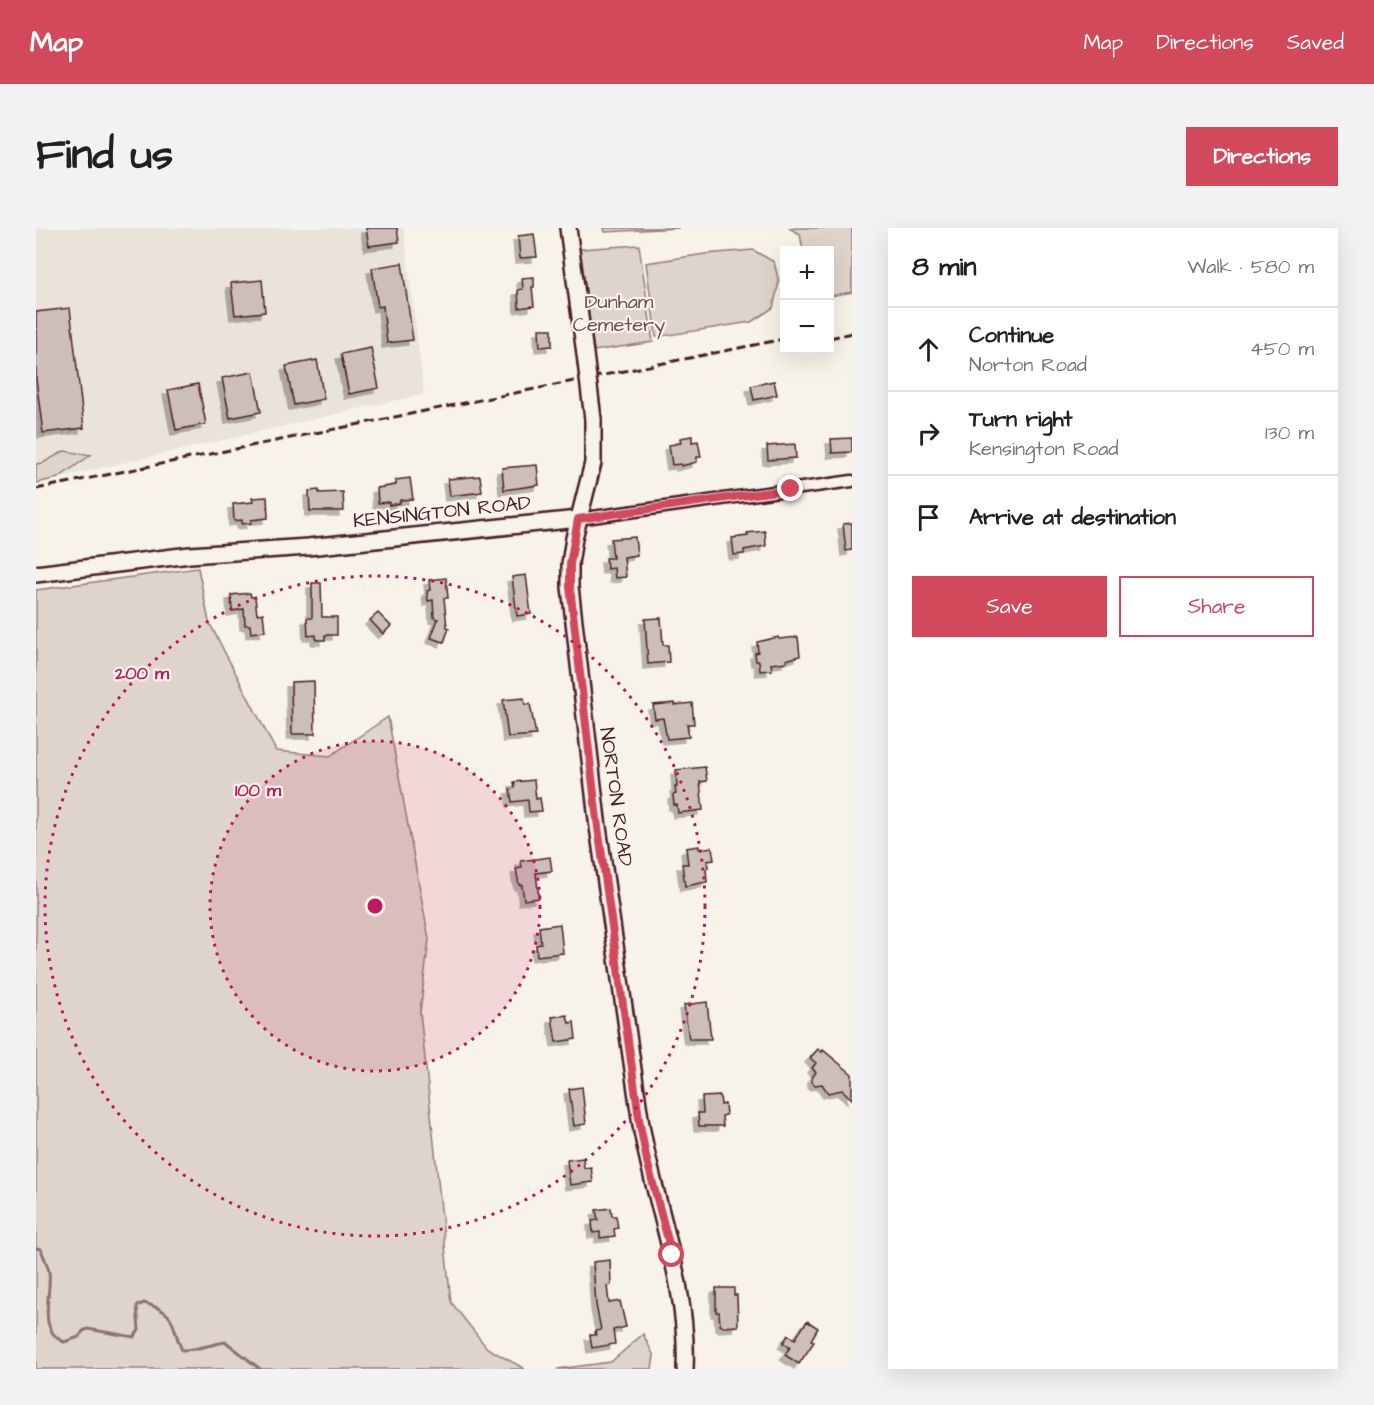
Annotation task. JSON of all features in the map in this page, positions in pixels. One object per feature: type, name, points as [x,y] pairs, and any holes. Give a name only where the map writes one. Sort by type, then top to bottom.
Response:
[{"type":"main road","name":"NORTON ROAD","points":[[568,228],[593,419],[594,449],[570,564],[570,587],[593,791],[640,1125],[679,1284],[684,1324],[685,1369]]},
{"type":"main road","name":"KENSINGTON ROAD","points":[[36,574],[190,555],[308,547],[578,519]]},
{"type":"street","name":"KENSINGTON ROAD","points":[[578,519],[852,481]]},
{"type":"shaded area","points":[[36,228],[404,228],[424,394],[58,478],[91,456],[64,451],[43,463],[36,464]]},
{"type":"green space","points":[[604,228],[679,228],[605,232]]},
{"type":"green space","points":[[789,228],[852,228],[852,292],[834,295],[834,246],[802,246],[800,234]]},
{"type":"green space","name":"Dunham Cemetery","points":[[639,245],[653,342],[594,351],[580,249]]},
{"type":"green space","points":[[753,250],[774,262],[779,282],[773,308],[751,322],[656,337],[646,263],[705,254]]},
{"type":"green space","points":[[64,451],[91,455],[58,478],[36,483],[36,464],[43,463]]},
{"type":"green space","points":[[198,568],[209,622],[276,751],[330,756],[388,717],[429,939],[420,1012],[451,1302],[487,1348],[525,1369],[36,1369],[36,590]]},
{"type":"green space","points":[[643,1334],[654,1356],[652,1369],[557,1369],[611,1362]]},
{"type":"building","points":[[366,228],[397,228],[399,242],[369,246]]},
{"type":"building","points":[[534,234],[537,257],[520,258],[518,236]]},
{"type":"building","points":[[402,263],[413,340],[387,343],[383,306],[378,307],[372,268]]},
{"type":"building","points":[[534,277],[534,287],[532,287],[534,306],[519,308],[518,290],[523,289],[522,278]]},
{"type":"building","points":[[262,280],[265,312],[235,315],[231,283]]},
{"type":"building","points":[[70,308],[84,428],[43,433],[36,379],[36,312]]},
{"type":"building","points":[[539,329],[552,329],[552,346],[540,347]]},
{"type":"building","points":[[371,348],[379,388],[349,394],[341,354]]},
{"type":"building","points":[[317,360],[324,399],[294,405],[286,366]]},
{"type":"building","points":[[253,372],[261,412],[230,418],[222,378]]},
{"type":"building","points":[[774,381],[777,395],[754,400],[751,386]]},
{"type":"building","points":[[198,384],[206,424],[176,430],[168,390]]},
{"type":"building","points":[[692,436],[692,442],[698,441],[701,457],[697,457],[697,462],[681,466],[681,464],[672,465],[669,445],[681,443],[680,438]]},
{"type":"building","points":[[852,438],[852,452],[832,453],[831,439]]},
{"type":"building","points":[[795,444],[796,458],[768,460],[767,446]]},
{"type":"building","points":[[537,465],[539,485],[504,490],[502,468]]},
{"type":"building","points":[[480,476],[482,492],[450,496],[448,479]]},
{"type":"building","points":[[410,478],[413,499],[400,500],[400,503],[389,505],[389,502],[378,503],[377,488],[396,485],[396,480]]},
{"type":"building","points":[[319,490],[319,493],[343,492],[344,511],[310,511],[309,491]]},
{"type":"building","points":[[267,497],[268,518],[251,520],[251,523],[242,524],[242,520],[234,521],[233,504],[253,502],[252,498]]},
{"type":"building","points":[[852,523],[852,550],[846,551],[843,524]]},
{"type":"building","points":[[765,531],[766,546],[744,550],[744,554],[734,555],[732,538]]},
{"type":"building","points":[[635,537],[637,555],[624,557],[626,577],[615,578],[614,568],[607,569],[606,558],[613,558],[611,539]]},
{"type":"building","points":[[526,575],[531,614],[517,616],[512,577]]},
{"type":"building","points":[[446,578],[448,598],[444,598],[447,627],[449,628],[444,642],[431,638],[438,619],[434,618],[433,600],[428,601],[427,591],[430,590],[429,580]]},
{"type":"building","points":[[312,583],[321,583],[322,617],[337,617],[337,635],[325,635],[325,640],[316,640],[316,635],[308,636],[307,618],[312,618]]},
{"type":"building","points":[[250,593],[251,597],[255,597],[257,614],[263,613],[265,631],[251,633],[250,625],[245,625],[244,609],[232,611],[231,595]]},
{"type":"building","points":[[378,613],[391,626],[383,634],[370,620]]},
{"type":"building","points":[[661,618],[663,645],[668,645],[669,662],[648,664],[645,619]]},
{"type":"building","points":[[778,637],[779,639],[798,637],[800,656],[786,660],[787,662],[771,664],[772,670],[760,671],[755,653],[758,652],[757,642]]},
{"type":"building","points":[[314,681],[315,734],[292,734],[291,682]]},
{"type":"building","points":[[524,698],[525,705],[530,704],[536,735],[508,737],[503,700]]},
{"type":"building","points":[[675,703],[675,705],[692,703],[694,724],[687,724],[689,737],[667,739],[663,718],[655,719],[653,705]]},
{"type":"building","points":[[705,767],[707,781],[700,782],[703,810],[678,813],[673,795],[676,794],[675,787],[677,787],[676,770]]},
{"type":"building","points":[[534,780],[536,799],[540,798],[542,811],[529,812],[528,800],[512,802],[510,789],[515,788],[514,782]]},
{"type":"building","points":[[699,846],[699,849],[712,847],[714,860],[707,861],[707,882],[685,886],[682,864],[688,864],[686,848]]},
{"type":"building","points":[[550,857],[552,871],[536,873],[539,898],[524,900],[522,885],[519,885],[516,869],[522,868],[521,861]]},
{"type":"building","points":[[560,924],[563,953],[537,956],[536,945],[541,944],[539,927]]},
{"type":"building","points":[[707,1002],[711,1039],[689,1039],[684,1005]]},
{"type":"building","points":[[567,1015],[569,1023],[574,1022],[576,1039],[556,1042],[552,1017]]},
{"type":"building","points":[[818,1049],[822,1052],[823,1050],[852,1074],[852,1099],[842,1090],[828,1093],[822,1084],[815,1085],[812,1082],[816,1072],[812,1068],[816,1063],[810,1058]]},
{"type":"building","points":[[582,1087],[586,1124],[574,1126],[569,1089]]},
{"type":"building","points":[[720,1096],[721,1105],[725,1104],[726,1115],[722,1116],[723,1126],[699,1126],[698,1113],[703,1113],[702,1097]]},
{"type":"building","points":[[583,1158],[584,1168],[591,1167],[593,1182],[570,1185],[567,1160]]},
{"type":"building","points":[[611,1208],[612,1216],[616,1216],[618,1228],[614,1229],[615,1236],[600,1238],[600,1232],[593,1233],[592,1221],[598,1220],[596,1210]]},
{"type":"building","points":[[610,1260],[611,1285],[607,1286],[609,1303],[620,1301],[626,1327],[613,1330],[615,1344],[592,1348],[590,1335],[596,1335],[595,1331],[601,1330],[596,1305],[593,1262]]},
{"type":"building","points":[[716,1288],[734,1288],[734,1295],[737,1295],[738,1326],[720,1325],[719,1312],[716,1312]]},
{"type":"building","points":[[807,1321],[818,1328],[811,1340],[814,1342],[799,1364],[785,1355],[790,1347],[783,1343],[788,1335],[795,1339]]},
{"type":"waterway","points":[[36,1248],[41,1249],[48,1266],[47,1311],[50,1329],[64,1342],[79,1337],[83,1331],[88,1329],[134,1337],[139,1330],[137,1306],[144,1303],[168,1315],[172,1320],[182,1350],[226,1342],[260,1369]]},
{"type":"railway","points":[[834,337],[852,333]]},
{"type":"railway","points":[[36,489],[780,340]]},
{"type":"route","points":[[672,1255],[647,1161],[640,1125],[591,772],[570,587],[570,564],[578,519],[791,489]]}]
